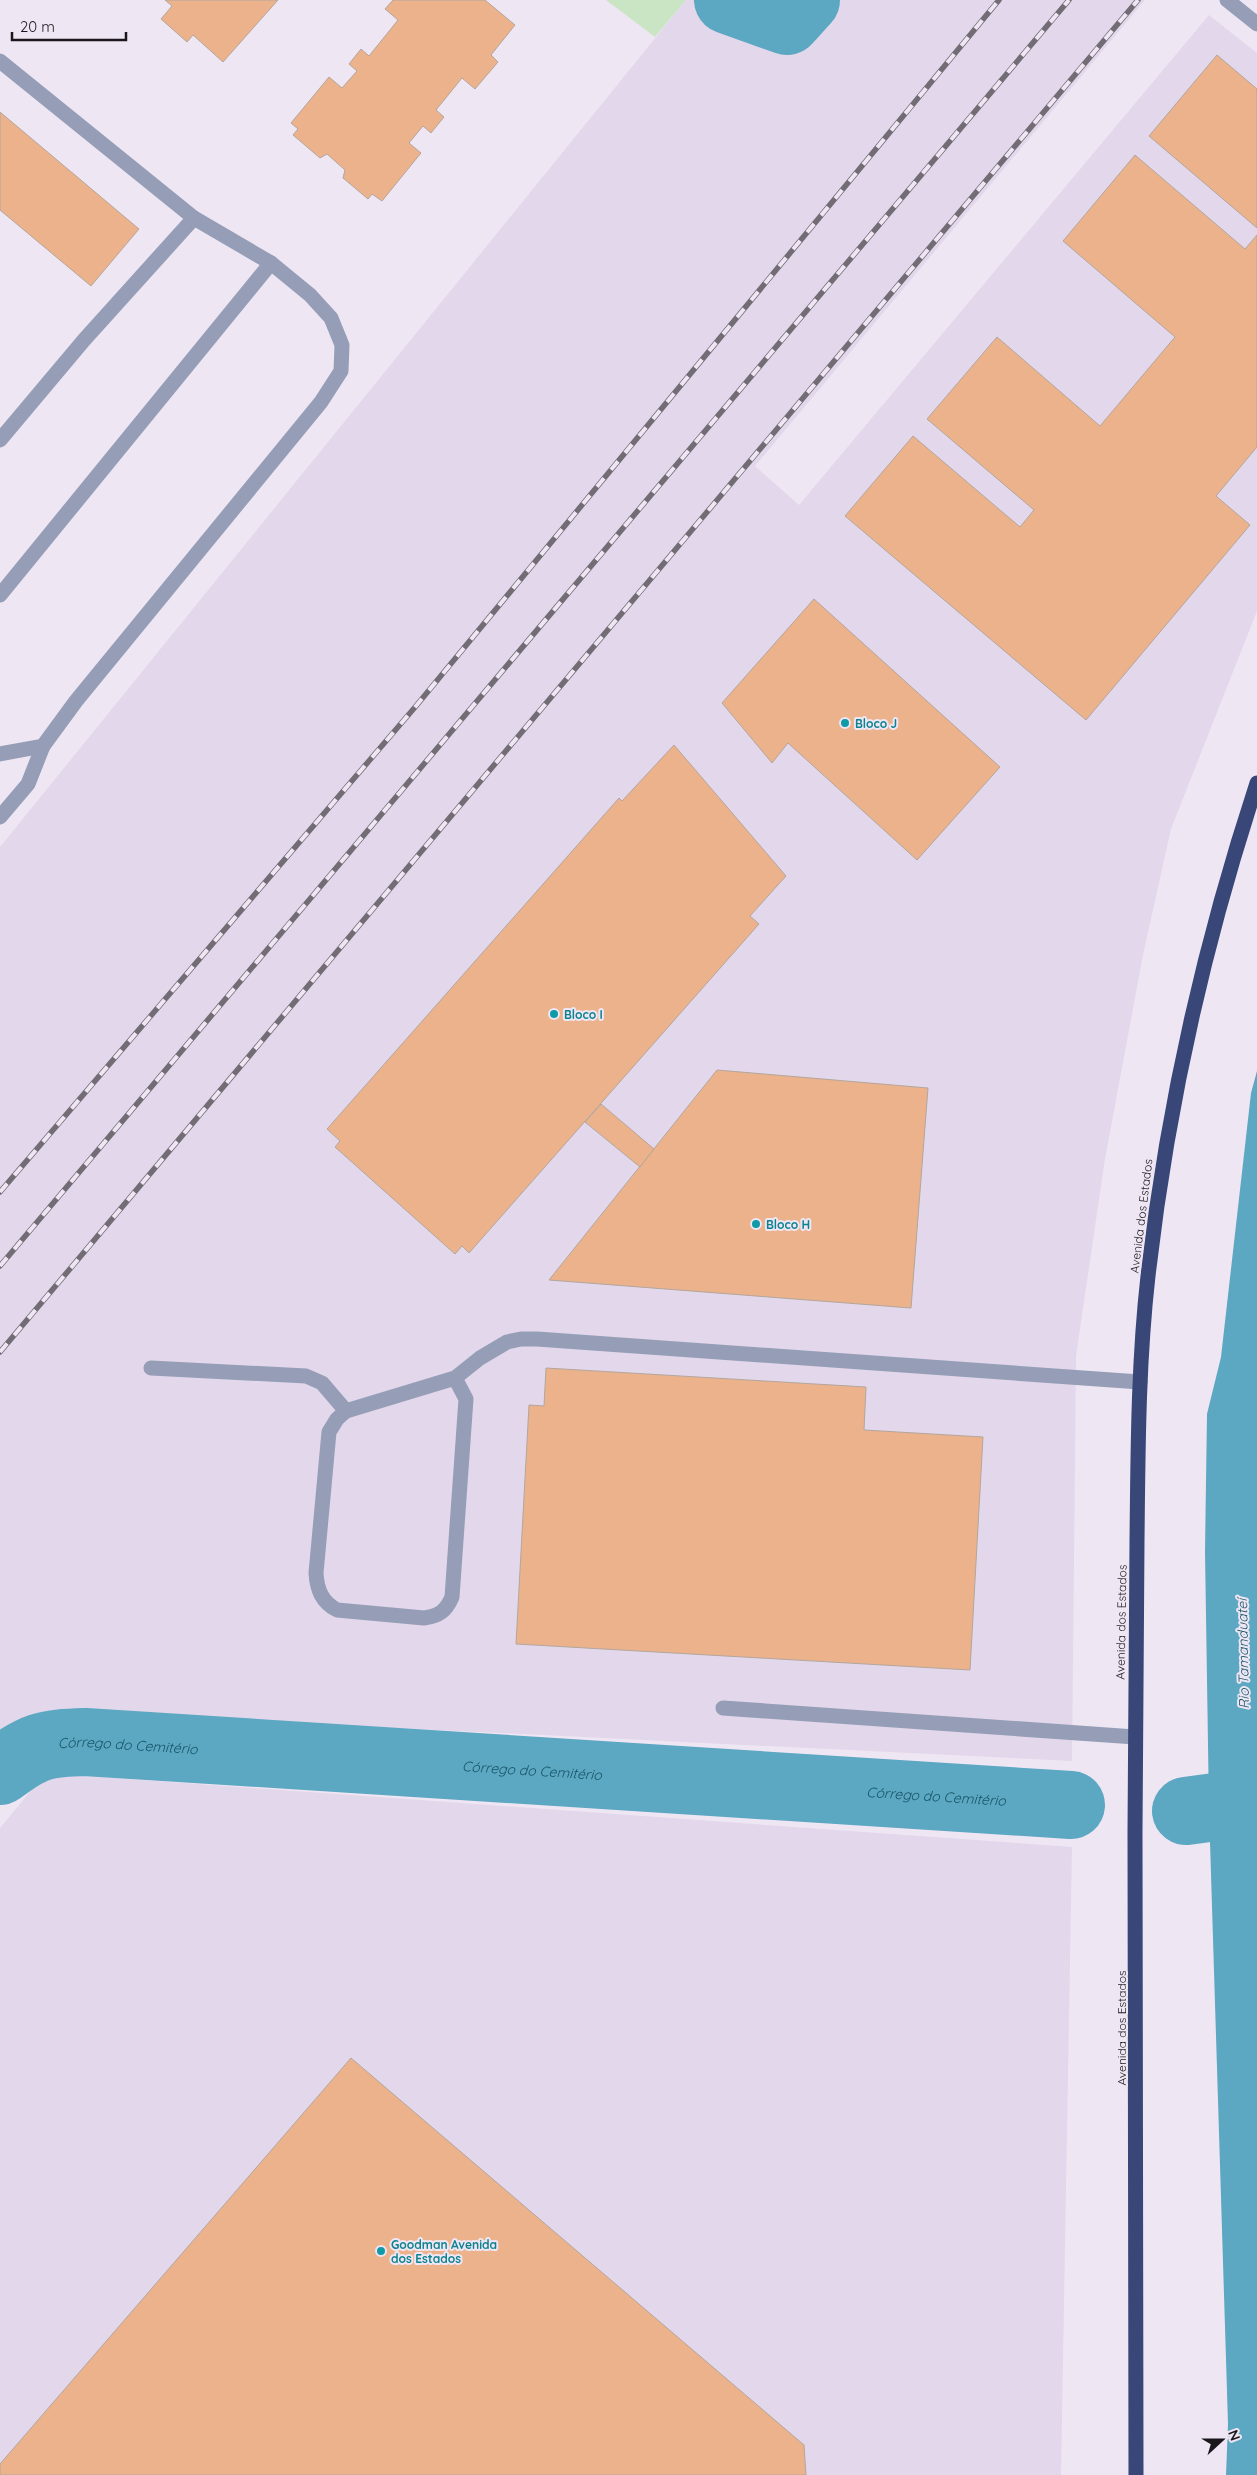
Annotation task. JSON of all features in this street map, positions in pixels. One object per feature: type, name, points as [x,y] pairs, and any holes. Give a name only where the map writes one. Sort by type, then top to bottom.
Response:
[{"type":"highway","name":"Avenida dos Estados","points":[[1136,2475],[1135,1737],[1140,1382],[1148,1275],[1162,1169],[1181,1063],[1204,960],[1233,856],[1257,783]]},
{"type":"lane","points":[[1227,0],[1257,24]]},
{"type":"lane","points":[[0,60],[194,218],[271,263],[310,295],[331,318],[342,345],[341,371],[321,402],[76,701],[43,746],[28,784],[0,817]]},
{"type":"lane","points":[[0,440],[84,340],[194,218]]},
{"type":"lane","points":[[0,595],[271,263]]},
{"type":"lane","points":[[0,754],[43,746]]},
{"type":"lane","points":[[455,1378],[466,1399],[452,1597],[442,1612],[434,1617],[424,1618],[337,1610],[329,1606],[318,1591],[316,1573],[329,1432],[337,1420],[346,1411],[455,1378],[493,1349],[506,1342],[521,1339],[1140,1382]]},
{"type":"lane","points":[[151,1368],[306,1376],[322,1383],[346,1411]]},
{"type":"lane","points":[[722,1708],[1135,1737]]},
{"type":"shaded area","points":[[686,0],[1145,0],[755,466],[799,505],[1209,15],[1257,53],[1257,611],[1171,829],[1143,955],[1105,1159],[1076,1356],[1072,1761],[73,1712],[36,1716],[0,1740],[0,847]]},
{"type":"shaded area","points":[[59,1774],[1072,1847],[1061,2475],[0,2475],[0,1828],[38,1782]]},
{"type":"green space","points":[[606,0],[686,0],[655,37]]},
{"type":"water","name":"Rio Tamanduateí","points":[[1257,1071],[1257,2475],[1226,2475],[1228,2424],[1209,1809],[1205,1551],[1207,1414],[1221,1357],[1251,1093]]},
{"type":"building","points":[[165,0],[278,0],[223,62],[193,35],[187,42],[161,19],[172,6]]},
{"type":"building","points":[[393,0],[485,0],[515,25],[491,55],[498,62],[475,89],[462,78],[436,110],[444,117],[431,133],[423,126],[409,143],[421,153],[382,201],[372,194],[368,199],[343,178],[345,170],[327,154],[320,158],[293,135],[298,129],[291,123],[329,77],[342,88],[357,71],[349,64],[361,49],[369,56],[398,20],[385,9]]},
{"type":"building","points":[[1217,55],[1257,89],[1257,228],[1149,136]]},
{"type":"building","points":[[0,112],[139,229],[91,286],[0,210]]},
{"type":"building","points":[[1135,155],[1245,249],[1257,235],[1257,447],[1216,496],[1250,525],[1086,720],[845,516],[913,436],[1020,527],[1034,510],[927,419],[997,337],[1100,426],[1175,337],[1063,241]]},
{"type":"building","name":"Bloco J","points":[[814,599],[1000,767],[917,860],[788,743],[772,763],[722,703]]},
{"type":"building","name":"Bloco I","points":[[674,745],[786,876],[750,916],[759,924],[469,1253],[462,1246],[455,1254],[335,1147],[340,1141],[327,1129],[619,798],[622,801]]},
{"type":"building","name":"Bloco H","points":[[717,1070],[928,1088],[911,1308],[549,1280]]},
{"type":"building","points":[[601,1104],[654,1149],[640,1167],[585,1122]]},
{"type":"building","points":[[546,1368],[866,1387],[864,1430],[983,1437],[970,1670],[516,1644],[529,1405],[544,1406]]},
{"type":"building","name":"Goodman Avenida dos Estados","points":[[351,2058],[804,2445],[806,2475],[0,2475],[0,2464]]},
{"type":"waterway","points":[[728,0],[787,21],[806,0]]},
{"type":"waterway","name":"Córrego do Cemitério","points":[[0,1771],[31,1751],[59,1743],[85,1742],[1071,1805]]},
{"type":"waterway","name":"Córrego do Cemitério","points":[[1186,1811],[1245,1803]]},
{"type":"railway","points":[[0,1192],[416,706],[999,0]]},
{"type":"railway","points":[[0,1266],[1069,0]]},
{"type":"railway","points":[[0,1352],[1138,0]]},
{"type":"place","name":"Bloco J","points":[[845,723]]},
{"type":"place","name":"Bloco I","points":[[554,1014]]},
{"type":"place","name":"Bloco H","points":[[756,1224]]},
{"type":"place","name":"Goodman Avenida dos Estados","points":[[381,2251]]}]
